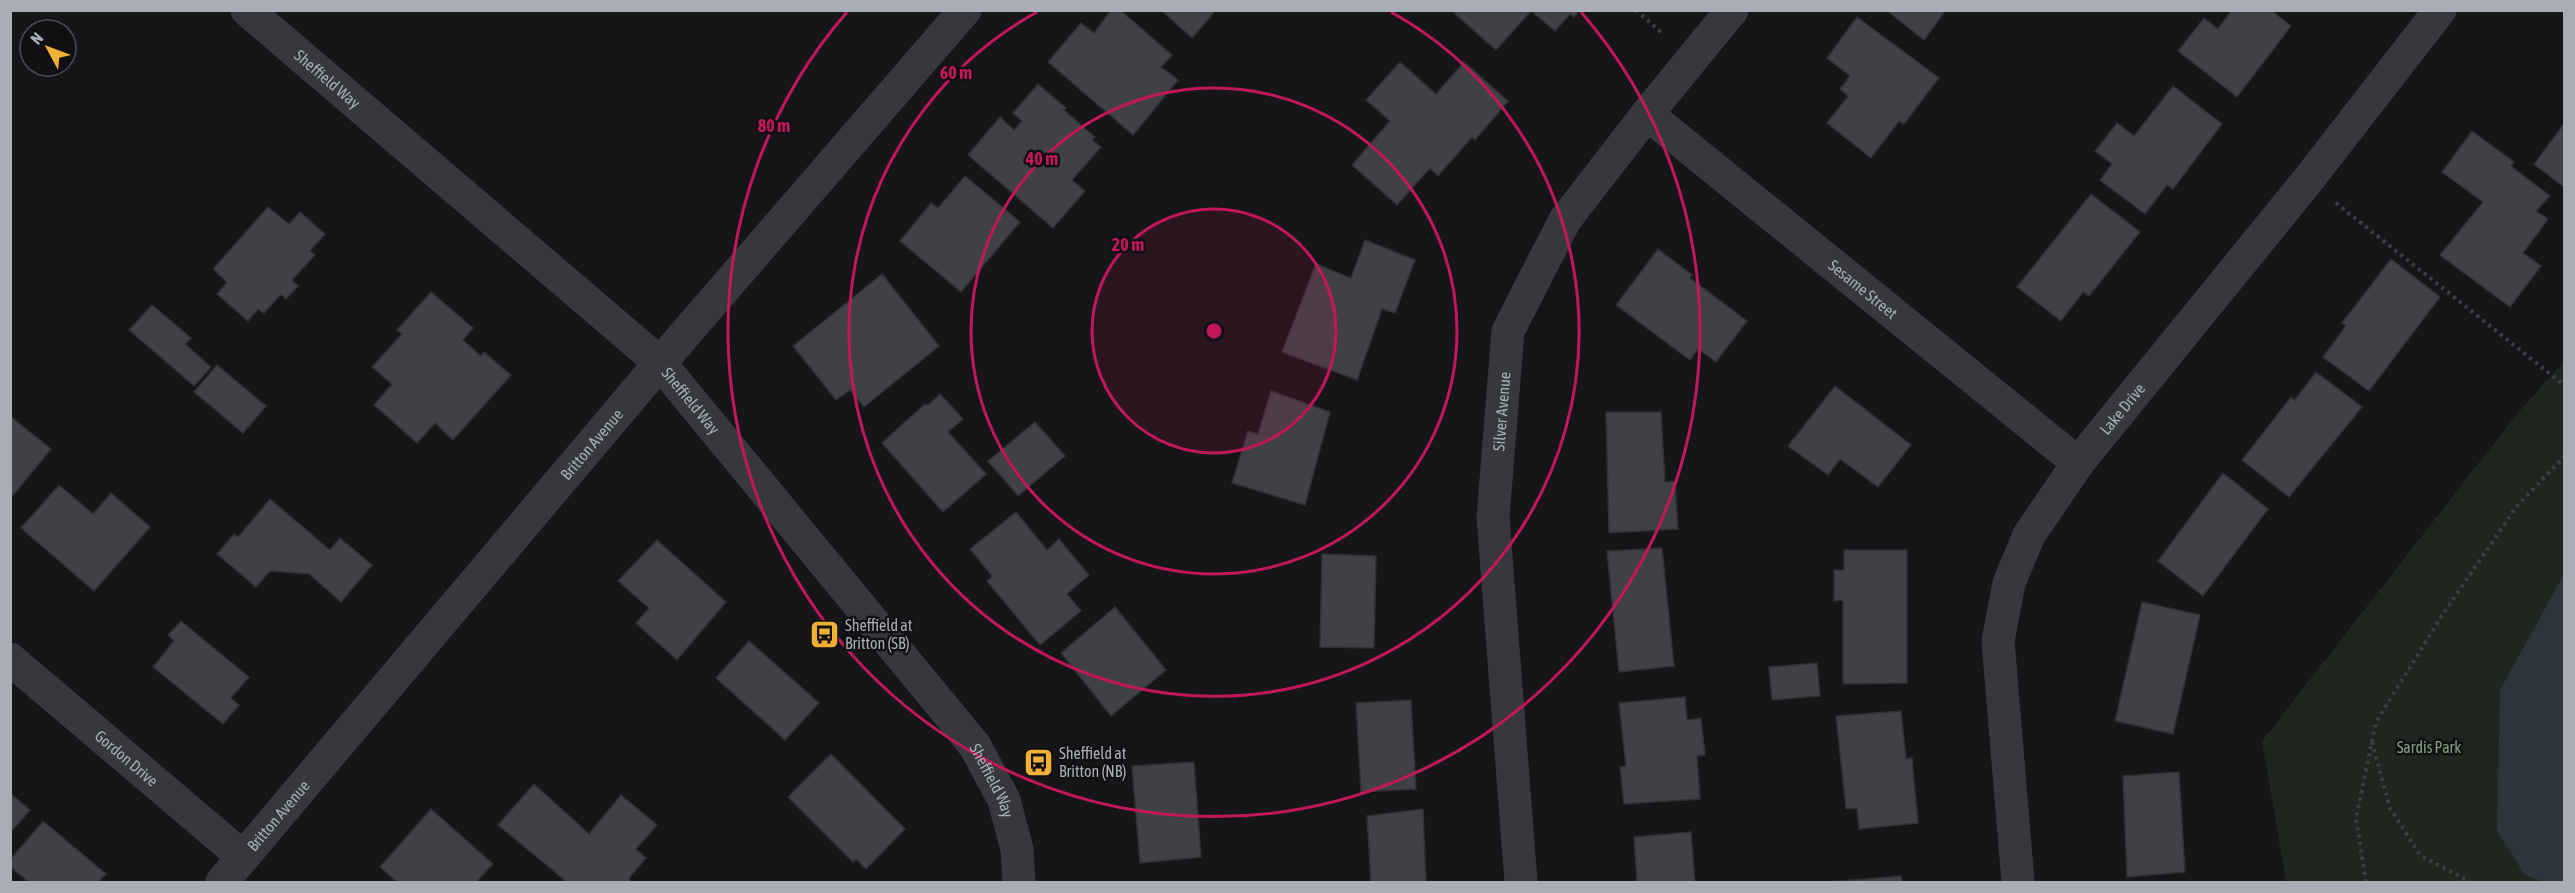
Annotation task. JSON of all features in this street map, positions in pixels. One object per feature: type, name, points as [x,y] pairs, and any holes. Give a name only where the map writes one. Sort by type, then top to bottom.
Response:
[{"type":"street","name":"Sheffield Way","points":[[247,10],[660,363],[975,746],[1004,800],[1017,849],[1019,882]]},
{"type":"street","name":"Britton Avenue","points":[[222,882],[660,363],[965,10]]},
{"type":"street","name":"Silver Avenue","points":[[1521,882],[1492,517],[1508,331],[1565,220],[1732,10]]},
{"type":"street","name":"Lake Drive","points":[[2018,882],[1998,641],[2009,583],[2030,535],[2078,463],[2308,180],[2440,10]]},
{"type":"street","name":"Sesame Street","points":[[1647,114],[2078,463]]},
{"type":"street","name":"Gordon Drive","points":[[10,659],[243,857]]},
{"type":"path","points":[[2308,180],[2565,385]]},
{"type":"path","points":[[2366,882],[2356,818],[2376,722],[2450,604],[2517,506],[2565,457]]},
{"type":"path","points":[[2372,741],[2390,808],[2420,855],[2470,882]]},
{"type":"green space","name":"Sardis Park","points":[[2564,361],[2564,882],[2286,882],[2262,741],[2516,415]]},
{"type":"shaded area","points":[[2564,574],[2564,882],[2542,882],[2525,875],[2497,831],[2500,690]]},
{"type":"building","points":[[1111,10],[1120,10],[1172,55],[1161,67],[1178,80],[1133,135],[1048,62],[1081,23],[1094,33]]},
{"type":"building","points":[[1161,10],[1216,10],[1192,38]]},
{"type":"building","points":[[1456,10],[1580,10],[1574,17],[1570,14],[1555,31],[1531,11],[1496,50],[1454,13]]},
{"type":"building","points":[[1886,10],[1946,10],[1924,40]]},
{"type":"building","points":[[2232,10],[2271,10],[2291,26],[2237,97],[2178,51],[2204,18],[2218,29]]},
{"type":"building","points":[[1857,17],[1939,78],[1904,124],[1899,121],[1871,158],[1827,123],[1848,96],[1840,89],[1850,76],[1827,58]]},
{"type":"building","points":[[1400,62],[1436,94],[1464,62],[1508,101],[1475,140],[1472,137],[1438,176],[1430,168],[1397,205],[1352,165],[1390,121],[1366,100]]},
{"type":"building","points":[[1038,84],[1095,137],[1092,140],[1101,147],[1072,180],[1085,191],[1053,228],[968,155],[1000,117],[1014,130],[1022,121],[1013,113]]},
{"type":"building","points":[[2173,86],[2222,124],[2173,189],[2167,185],[2145,214],[2100,180],[2112,164],[2095,151],[2117,123],[2134,136]]},
{"type":"building","points":[[2564,124],[2564,187],[2534,164]]},
{"type":"building","points":[[2472,131],[2514,162],[2511,166],[2550,196],[2536,211],[2548,219],[2523,253],[2541,266],[2510,307],[2440,255],[2483,202],[2442,172]]},
{"type":"building","points":[[965,176],[1020,222],[961,292],[900,241],[931,203],[938,208]]},
{"type":"building","points":[[2091,194],[2140,232],[2089,296],[2083,292],[2061,321],[2017,287]]},
{"type":"building","points":[[268,207],[289,224],[300,212],[325,234],[310,251],[315,255],[292,280],[298,286],[286,299],[281,294],[264,313],[258,309],[248,321],[217,294],[227,282],[213,269]]},
{"type":"building","points":[[1365,240],[1415,260],[1395,313],[1382,309],[1357,380],[1282,352],[1316,264],[1351,278]]},
{"type":"building","points":[[1658,249],[1692,275],[1690,278],[1747,321],[1716,362],[1698,349],[1690,360],[1616,305]]},
{"type":"building","points":[[2391,259],[2440,297],[2369,391],[2323,357],[2346,326],[2342,323]]},
{"type":"building","points":[[882,274],[939,346],[864,407],[850,390],[836,400],[793,346]]},
{"type":"building","points":[[431,292],[473,328],[463,340],[481,356],[484,352],[511,375],[453,440],[435,423],[417,443],[374,405],[392,384],[372,367],[402,334],[397,330]]},
{"type":"building","points":[[152,305],[191,338],[185,344],[211,367],[194,386],[129,330]]},
{"type":"building","points":[[217,365],[266,406],[243,433],[194,392]]},
{"type":"building","points":[[2316,372],[2362,407],[2289,497],[2242,460],[2291,397],[2295,400]]},
{"type":"building","points":[[1835,386],[1911,445],[1878,487],[1840,459],[1828,475],[1788,446]]},
{"type":"building","points":[[1271,391],[1330,412],[1305,505],[1232,483],[1248,431],[1258,434]]},
{"type":"building","points":[[940,394],[963,419],[948,432],[986,474],[943,512],[882,443],[925,404],[927,406]]},
{"type":"building","points":[[1606,412],[1661,412],[1665,482],[1675,481],[1678,529],[1609,533]]},
{"type":"building","points":[[10,416],[51,449],[10,499]]},
{"type":"building","points":[[1035,422],[1065,456],[1018,496],[988,461]]},
{"type":"building","points":[[2223,473],[2268,509],[2203,596],[2158,561]]},
{"type":"building","points":[[59,485],[93,514],[111,493],[150,527],[94,591],[21,528]]},
{"type":"building","points":[[270,499],[330,550],[340,538],[372,565],[341,602],[309,574],[270,571],[256,587],[217,554],[234,534],[238,537]]},
{"type":"building","points":[[1016,512],[1047,550],[1059,539],[1089,575],[1067,594],[1081,611],[1040,645],[987,581],[992,576],[970,549]]},
{"type":"building","points":[[657,540],[726,602],[677,660],[636,623],[649,608],[618,581]]},
{"type":"building","points":[[1662,548],[1674,666],[1619,672],[1607,551]]},
{"type":"building","points":[[1844,550],[1907,550],[1907,683],[1843,684],[1843,600],[1834,601],[1834,570],[1844,570]]},
{"type":"building","points":[[1322,554],[1376,556],[1374,648],[1320,647]]},
{"type":"building","points":[[2142,602],[2200,615],[2173,734],[2115,721]]},
{"type":"building","points":[[1115,607],[1166,670],[1111,716],[1061,653]]},
{"type":"building","points":[[181,621],[249,677],[231,698],[239,705],[223,724],[153,667],[174,641],[168,635]]},
{"type":"building","points":[[749,641],[819,703],[785,740],[716,678]]},
{"type":"building","points":[[1817,663],[1820,696],[1772,700],[1769,667]]},
{"type":"building","points":[[1685,697],[1687,720],[1701,718],[1705,755],[1697,756],[1700,799],[1624,804],[1620,767],[1626,766],[1619,703]]},
{"type":"building","points":[[1411,700],[1416,789],[1361,792],[1356,703]]},
{"type":"building","points":[[1901,711],[1906,759],[1912,758],[1918,823],[1859,829],[1857,808],[1846,809],[1836,716]]},
{"type":"building","points":[[831,754],[905,829],[866,869],[856,859],[853,862],[788,797]]},
{"type":"building","points":[[1194,762],[1201,857],[1140,863],[1132,766]]},
{"type":"building","points":[[2179,772],[2185,872],[2127,877],[2123,776]]},
{"type":"building","points":[[534,784],[589,834],[621,795],[657,825],[636,849],[646,858],[629,878],[631,882],[567,882],[498,825]]},
{"type":"building","points":[[10,793],[30,810],[10,833]]},
{"type":"building","points":[[431,809],[493,864],[476,882],[397,882],[380,867]]},
{"type":"building","points":[[1423,809],[1426,882],[1371,882],[1367,816]]},
{"type":"building","points":[[43,821],[106,874],[98,882],[29,882],[10,867],[10,860]]},
{"type":"building","points":[[1691,832],[1695,882],[1637,882],[1634,837]]},
{"type":"building","points":[[1901,876],[1902,882],[1828,882]]},
{"type":"place","name":"Sheffield at Britton (SB)","points":[[824,634]]},
{"type":"place","name":"Sheffield at Britton (NB)","points":[[1038,762]]}]
